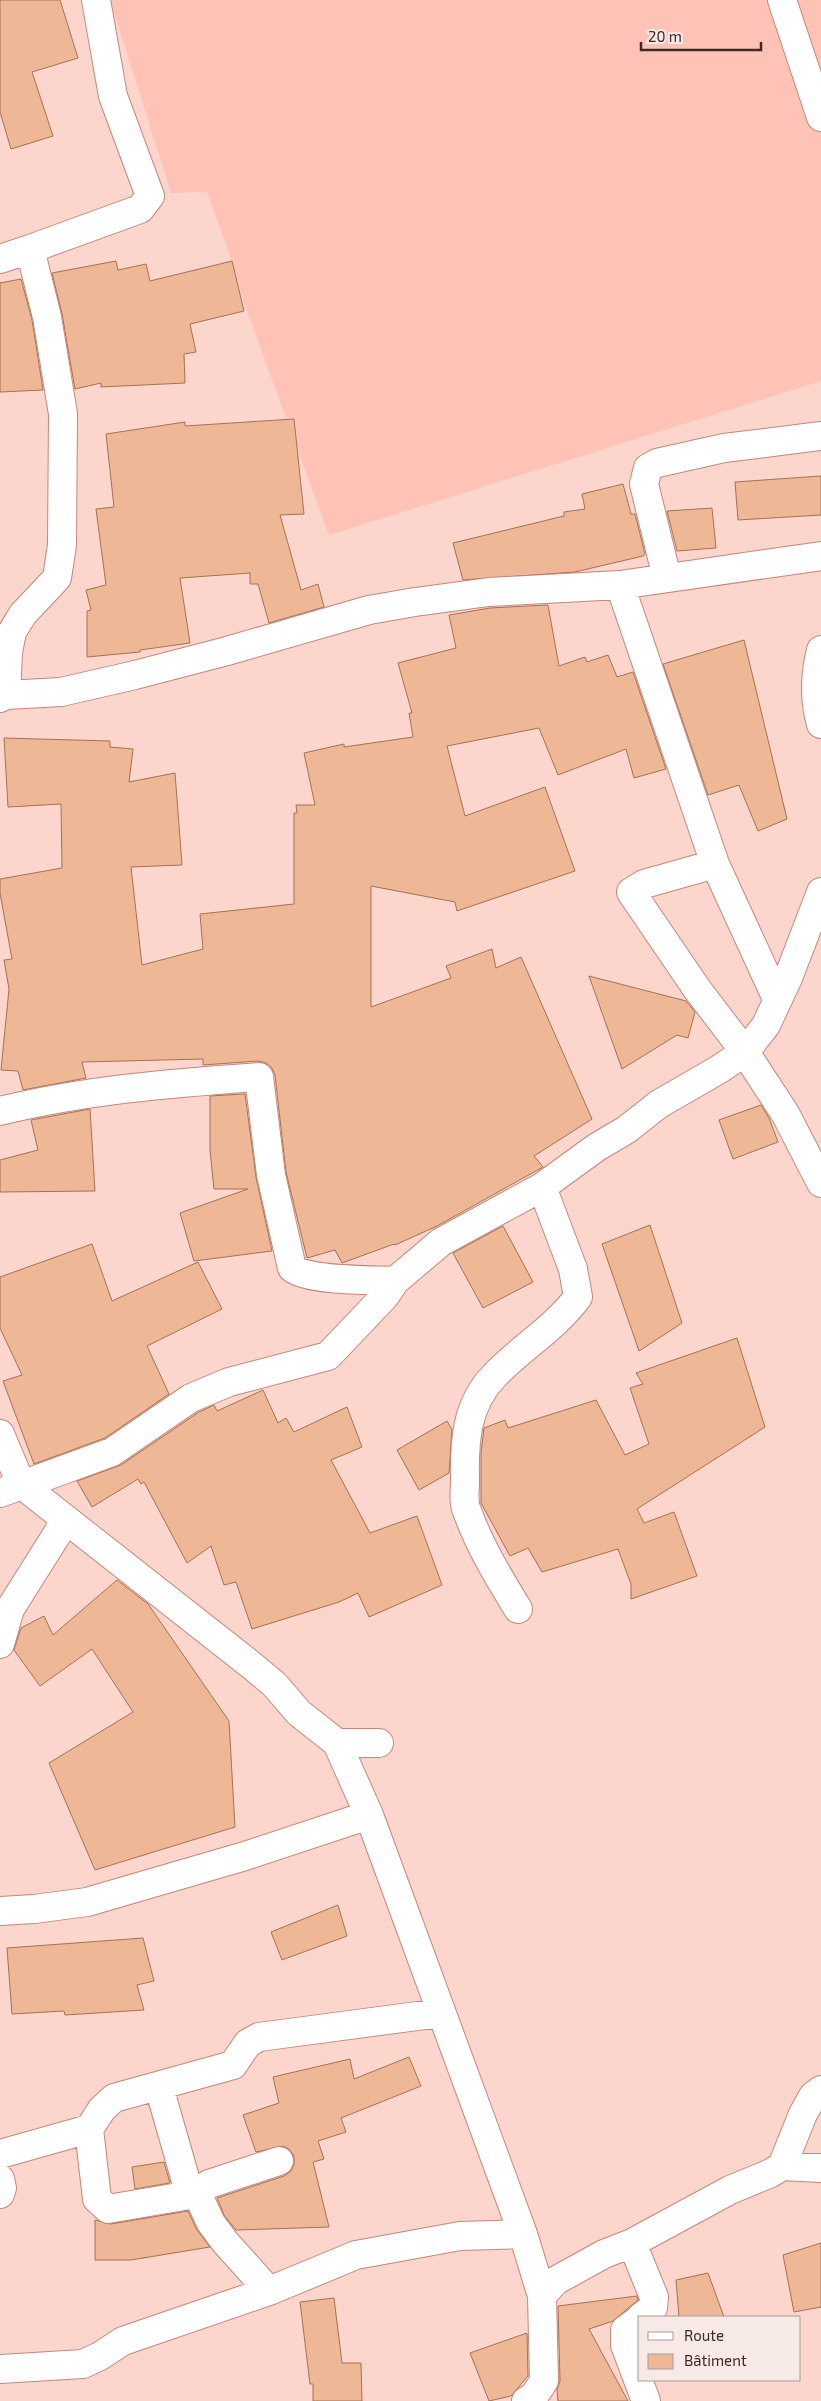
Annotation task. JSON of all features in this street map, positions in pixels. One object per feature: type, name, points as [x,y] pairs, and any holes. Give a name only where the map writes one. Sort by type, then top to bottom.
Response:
[{"type":"street","points":[[0,259],[140,209],[150,196],[113,96],[96,0]]},
{"type":"street","points":[[782,0],[821,117]]},
{"type":"street","points":[[30,249],[48,317],[62,414],[62,545],[57,578],[23,614],[12,632],[3,696],[61,692],[135,676],[228,652],[369,610],[489,592],[620,585],[821,556]]},
{"type":"street","points":[[667,578],[644,484],[648,468],[657,463],[724,448],[821,436]]},
{"type":"street","points":[[620,585],[715,864],[777,999]]},
{"type":"street","points":[[821,650],[816,668],[816,707],[821,724]]},
{"type":"street","points":[[715,864],[644,884],[631,892],[697,989],[744,1052],[786,1116],[821,1183]]},
{"type":"street","points":[[11,1489],[112,1452],[192,1398],[221,1385],[328,1356],[385,1296],[395,1281],[442,1242],[542,1187],[597,1147],[626,1130],[659,1104],[718,1070],[744,1052],[766,1025],[788,978],[821,892]]},
{"type":"street","points":[[0,1111],[106,1091],[259,1077],[271,1175],[292,1268],[298,1273],[332,1278],[395,1281]]},
{"type":"street","points":[[518,1609],[499,1578],[466,1510],[464,1451],[470,1418],[478,1396],[495,1374],[565,1314],[578,1297],[573,1269],[542,1187]]},
{"type":"street","points":[[0,1434],[11,1489],[66,1520],[251,1665],[274,1684],[299,1713],[337,1743],[370,1815],[440,2014],[523,2234],[542,2296],[544,2381],[534,2396],[526,2401]]},
{"type":"street","points":[[0,1644],[10,1609],[66,1520]]},
{"type":"street","points":[[337,1743],[379,1742]]},
{"type":"street","points":[[0,1911],[34,1909],[87,1902],[245,1856],[370,1815]]},
{"type":"street","points":[[279,2161],[209,2184],[193,2193],[108,2209],[97,2199],[89,2129],[102,2109],[114,2098],[233,2065],[244,2053],[248,2043],[259,2037],[440,2014]]},
{"type":"street","points":[[159,2087],[193,2193],[225,2242],[269,2291]]},
{"type":"street","points":[[782,2166],[803,2114],[813,2096],[821,2090]]},
{"type":"street","points":[[0,2154],[89,2129]]},
{"type":"street","points":[[542,2296],[555,2281],[604,2254],[632,2243],[730,2190],[771,2173],[782,2166],[821,2168]]},
{"type":"street","points":[[0,2179],[2,2188],[0,2194]]},
{"type":"street","points":[[0,2369],[83,2364],[100,2356],[123,2341],[269,2291],[356,2255],[460,2236],[523,2234]]},
{"type":"street","points":[[632,2243],[654,2297],[653,2308],[643,2316]]},
{"type":"street","points":[[638,2320],[625,2330],[625,2345],[638,2380]]},
{"type":"street","points":[[638,2381],[646,2401]]},
{"type":"shaded area","points":[[110,0],[821,0],[821,381],[329,535],[239,289],[232,261],[207,192],[171,193]]},
{"type":"building","points":[[0,0],[60,0],[78,58],[32,72],[53,136],[11,149],[0,112]]},
{"type":"building","points":[[116,261],[118,270],[146,264],[150,281],[232,261],[244,311],[190,324],[196,352],[184,354],[185,383],[101,387],[101,383],[75,389],[62,314],[52,273]]},
{"type":"building","points":[[21,279],[32,320],[43,390],[0,392],[0,283]]},
{"type":"building","points":[[294,419],[304,514],[280,515],[301,590],[318,584],[324,607],[269,623],[258,584],[250,584],[250,573],[180,578],[190,643],[140,650],[140,652],[87,657],[87,611],[91,610],[86,590],[106,585],[96,509],[114,507],[106,434],[185,422],[185,426]]},
{"type":"building","points":[[821,476],[821,515],[738,520],[735,482]]},
{"type":"building","points":[[623,484],[631,514],[635,514],[645,554],[643,556],[575,572],[463,580],[453,543],[564,516],[564,512],[585,509],[582,494]]},
{"type":"building","points":[[712,508],[716,548],[677,551],[667,511]]},
{"type":"building","points":[[548,605],[559,666],[585,657],[587,662],[608,655],[617,677],[633,672],[666,769],[634,778],[626,749],[558,775],[539,728],[447,746],[465,816],[545,787],[575,871],[457,911],[455,902],[371,886],[371,1007],[451,978],[446,966],[492,949],[496,968],[521,957],[592,1119],[534,1156],[543,1167],[437,1226],[395,1245],[342,1263],[335,1250],[307,1258],[286,1172],[275,1075],[272,1068],[266,1063],[258,1061],[203,1065],[203,1059],[82,1062],[86,1078],[23,1090],[18,1071],[1,1070],[9,989],[4,960],[12,959],[0,893],[0,879],[62,868],[61,804],[8,807],[4,738],[110,741],[110,747],[133,749],[129,782],[175,773],[182,865],[131,867],[142,965],[203,949],[200,914],[294,904],[294,813],[297,813],[296,805],[315,805],[304,753],[344,744],[344,747],[413,737],[409,713],[412,713],[398,663],[456,648],[449,615],[490,608]]},
{"type":"building","points":[[744,640],[787,819],[758,831],[739,785],[708,795],[663,664]]},
{"type":"building","points":[[589,976],[686,1001],[695,1012],[688,1038],[677,1035],[622,1069]]},
{"type":"building","points":[[245,1094],[256,1177],[272,1251],[194,1261],[180,1213],[248,1189],[214,1189],[210,1150],[210,1096]]},
{"type":"building","points":[[761,1105],[769,1118],[778,1142],[733,1159],[719,1120]]},
{"type":"building","points":[[90,1109],[95,1191],[0,1192],[0,1160],[38,1150],[31,1120]]},
{"type":"building","points":[[650,1225],[682,1323],[639,1351],[602,1244]]},
{"type":"building","points":[[503,1226],[533,1282],[483,1308],[453,1253]]},
{"type":"building","points":[[92,1244],[112,1301],[198,1262],[222,1309],[147,1346],[169,1394],[105,1438],[34,1464],[3,1381],[22,1375],[0,1328],[0,1277]]},
{"type":"building","points":[[737,1338],[765,1427],[637,1509],[644,1523],[674,1512],[697,1576],[631,1599],[631,1584],[618,1549],[542,1572],[528,1548],[510,1556],[481,1503],[481,1453],[484,1428],[505,1420],[508,1428],[596,1400],[625,1455],[649,1444],[630,1388],[643,1384],[636,1373]]},
{"type":"building","points":[[263,1390],[278,1423],[286,1418],[294,1432],[347,1407],[362,1447],[331,1460],[370,1533],[417,1516],[442,1585],[369,1617],[358,1593],[339,1602],[252,1629],[236,1582],[224,1585],[211,1546],[187,1563],[144,1482],[141,1484],[138,1479],[92,1507],[77,1481],[121,1465],[199,1412],[214,1405],[217,1411]]},
{"type":"building","points":[[447,1421],[452,1430],[449,1473],[419,1490],[397,1450]]},
{"type":"building","points":[[117,1580],[148,1604],[229,1721],[235,1827],[95,1870],[49,1763],[133,1712],[92,1649],[40,1686],[14,1650],[21,1628],[44,1616],[53,1635]]},
{"type":"building","points":[[338,1905],[347,1936],[282,1960],[271,1932]]},
{"type":"building","points":[[143,1938],[154,1981],[137,1985],[144,2010],[65,2015],[64,2011],[12,2014],[7,1948]]},
{"type":"building","points":[[409,2057],[421,2086],[341,2118],[346,2132],[318,2141],[324,2159],[313,2162],[329,2227],[236,2230],[224,2215],[217,2198],[284,2176],[290,2172],[294,2165],[294,2156],[289,2149],[283,2146],[256,2152],[243,2115],[279,2103],[273,2077],[350,2059],[354,2079]]},
{"type":"building","points":[[164,2162],[170,2183],[135,2189],[132,2167]]},
{"type":"building","points":[[188,2211],[197,2230],[210,2247],[131,2260],[95,2260],[95,2220],[111,2224]]},
{"type":"building","points":[[821,2243],[821,2307],[794,2312],[783,2255]]},
{"type":"building","points":[[708,2273],[724,2316],[679,2316],[676,2280]]},
{"type":"building","points":[[637,2296],[638,2300],[613,2321],[589,2329],[628,2401],[558,2401],[557,2390],[560,2381],[558,2306]]},
{"type":"building","points":[[334,2298],[342,2363],[361,2363],[362,2401],[313,2401],[313,2384],[310,2384],[300,2302]]},
{"type":"building","points":[[527,2333],[528,2376],[511,2396],[489,2401],[470,2353]]}]
